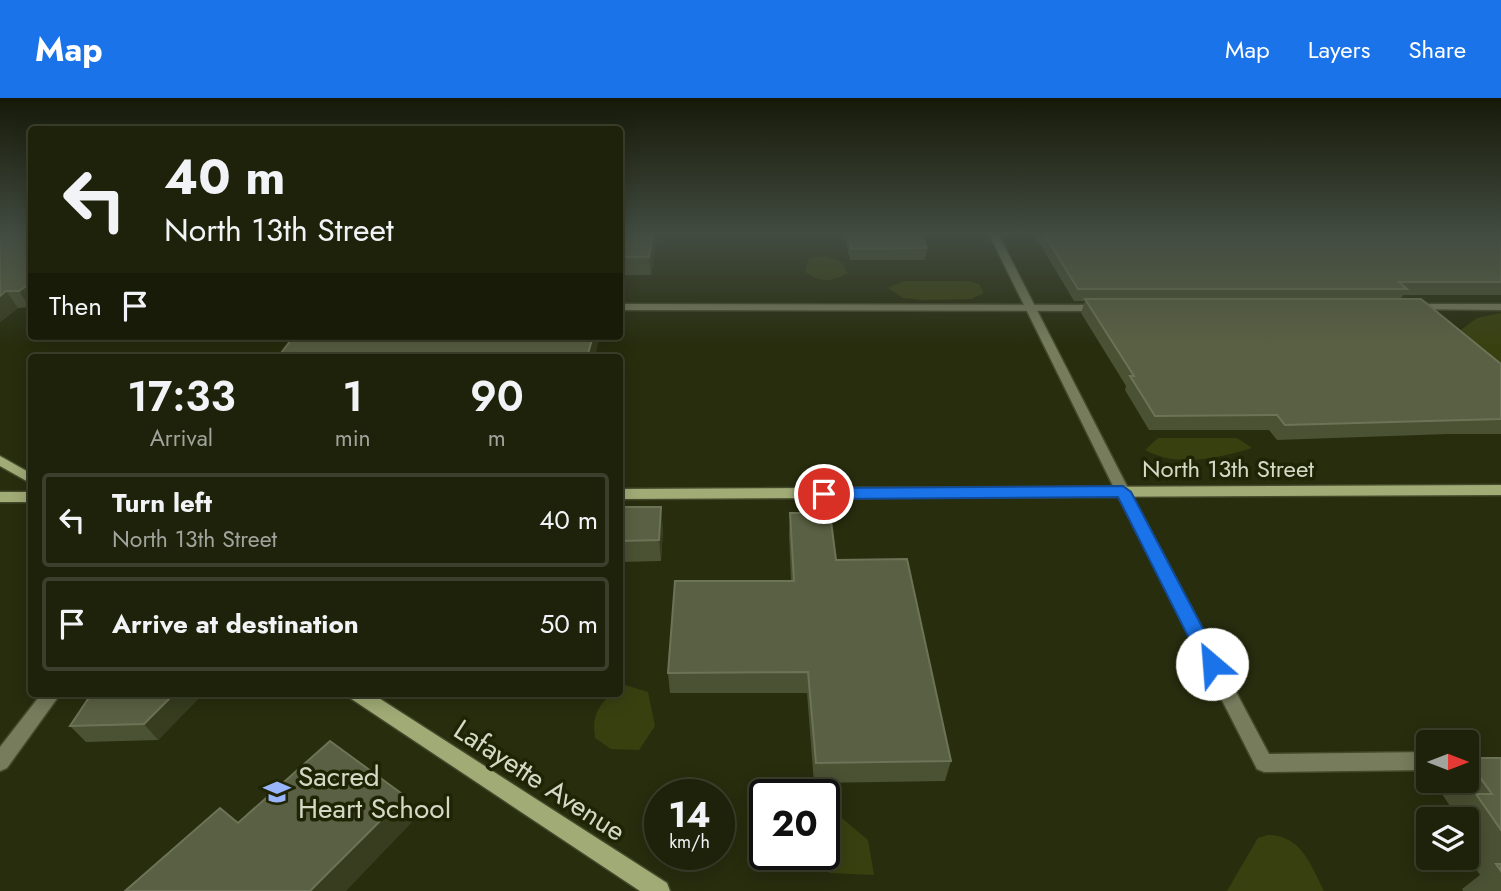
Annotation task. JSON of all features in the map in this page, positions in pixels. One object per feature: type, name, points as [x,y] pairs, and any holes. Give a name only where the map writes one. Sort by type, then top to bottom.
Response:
[{"type":"street","points":[[1012,271],[1264,763],[1416,761]]},
{"type":"street","points":[[623,307],[1111,308]]},
{"type":"street","points":[[1394,307],[1501,307]]},
{"type":"street","points":[[0,460],[28,478]]},
{"type":"street","name":"North 13th Street","points":[[623,494],[1501,490]]},
{"type":"street","points":[[0,497],[28,497]]},
{"type":"street","points":[[0,762],[49,697]]},
{"type":"street","name":"Lafayette Avenue","points":[[362,697],[659,891]]},
{"type":"green space","points":[[847,271],[848,273],[826,280],[805,272]]},
{"type":"green space","points":[[904,281],[967,281],[979,284],[984,293],[971,299],[923,300],[903,298],[888,288]]},
{"type":"green space","points":[[1501,313],[1501,379],[1450,338],[1477,318]]},
{"type":"green space","points":[[1158,438],[1237,438],[1252,448],[1198,460],[1171,459],[1145,450]]},
{"type":"green space","points":[[623,684],[648,692],[655,726],[639,750],[611,749],[595,738],[595,718],[608,697],[623,697]]},
{"type":"green space","points":[[840,817],[868,840],[874,875],[830,873],[824,870],[840,870]]},
{"type":"green space","points":[[1279,836],[1297,846],[1324,891],[1227,891],[1258,838]]},
{"type":"building","points":[[0,271],[28,271],[28,285],[19,291],[6,291],[0,296]]},
{"type":"building","points":[[1067,271],[1501,271],[1501,282],[1399,282],[1407,289],[1078,289]]},
{"type":"building","points":[[1085,299],[1421,299],[1501,364],[1501,419],[1285,425],[1277,415],[1155,416],[1130,376],[1134,376]]},
{"type":"building","points":[[291,340],[592,340],[588,354],[280,354]]},
{"type":"building","points":[[623,507],[661,507],[659,540],[623,541]]},
{"type":"building","points":[[790,513],[830,513],[836,560],[907,559],[951,761],[816,763],[808,672],[668,673],[675,581],[794,581]]},
{"type":"building","points":[[89,697],[171,697],[144,724],[70,726]]},
{"type":"building","points":[[330,741],[405,796],[310,891],[125,891],[220,808],[238,823]]},
{"type":"building","points":[[1479,758],[1501,758],[1501,830],[1476,794],[1492,794],[1479,776]]},
{"type":"place","name":"Sacred Heart School","points":[[277,792]]},
{"type":"route","points":[[824,494],[1123,492],[1212,664]]}]
